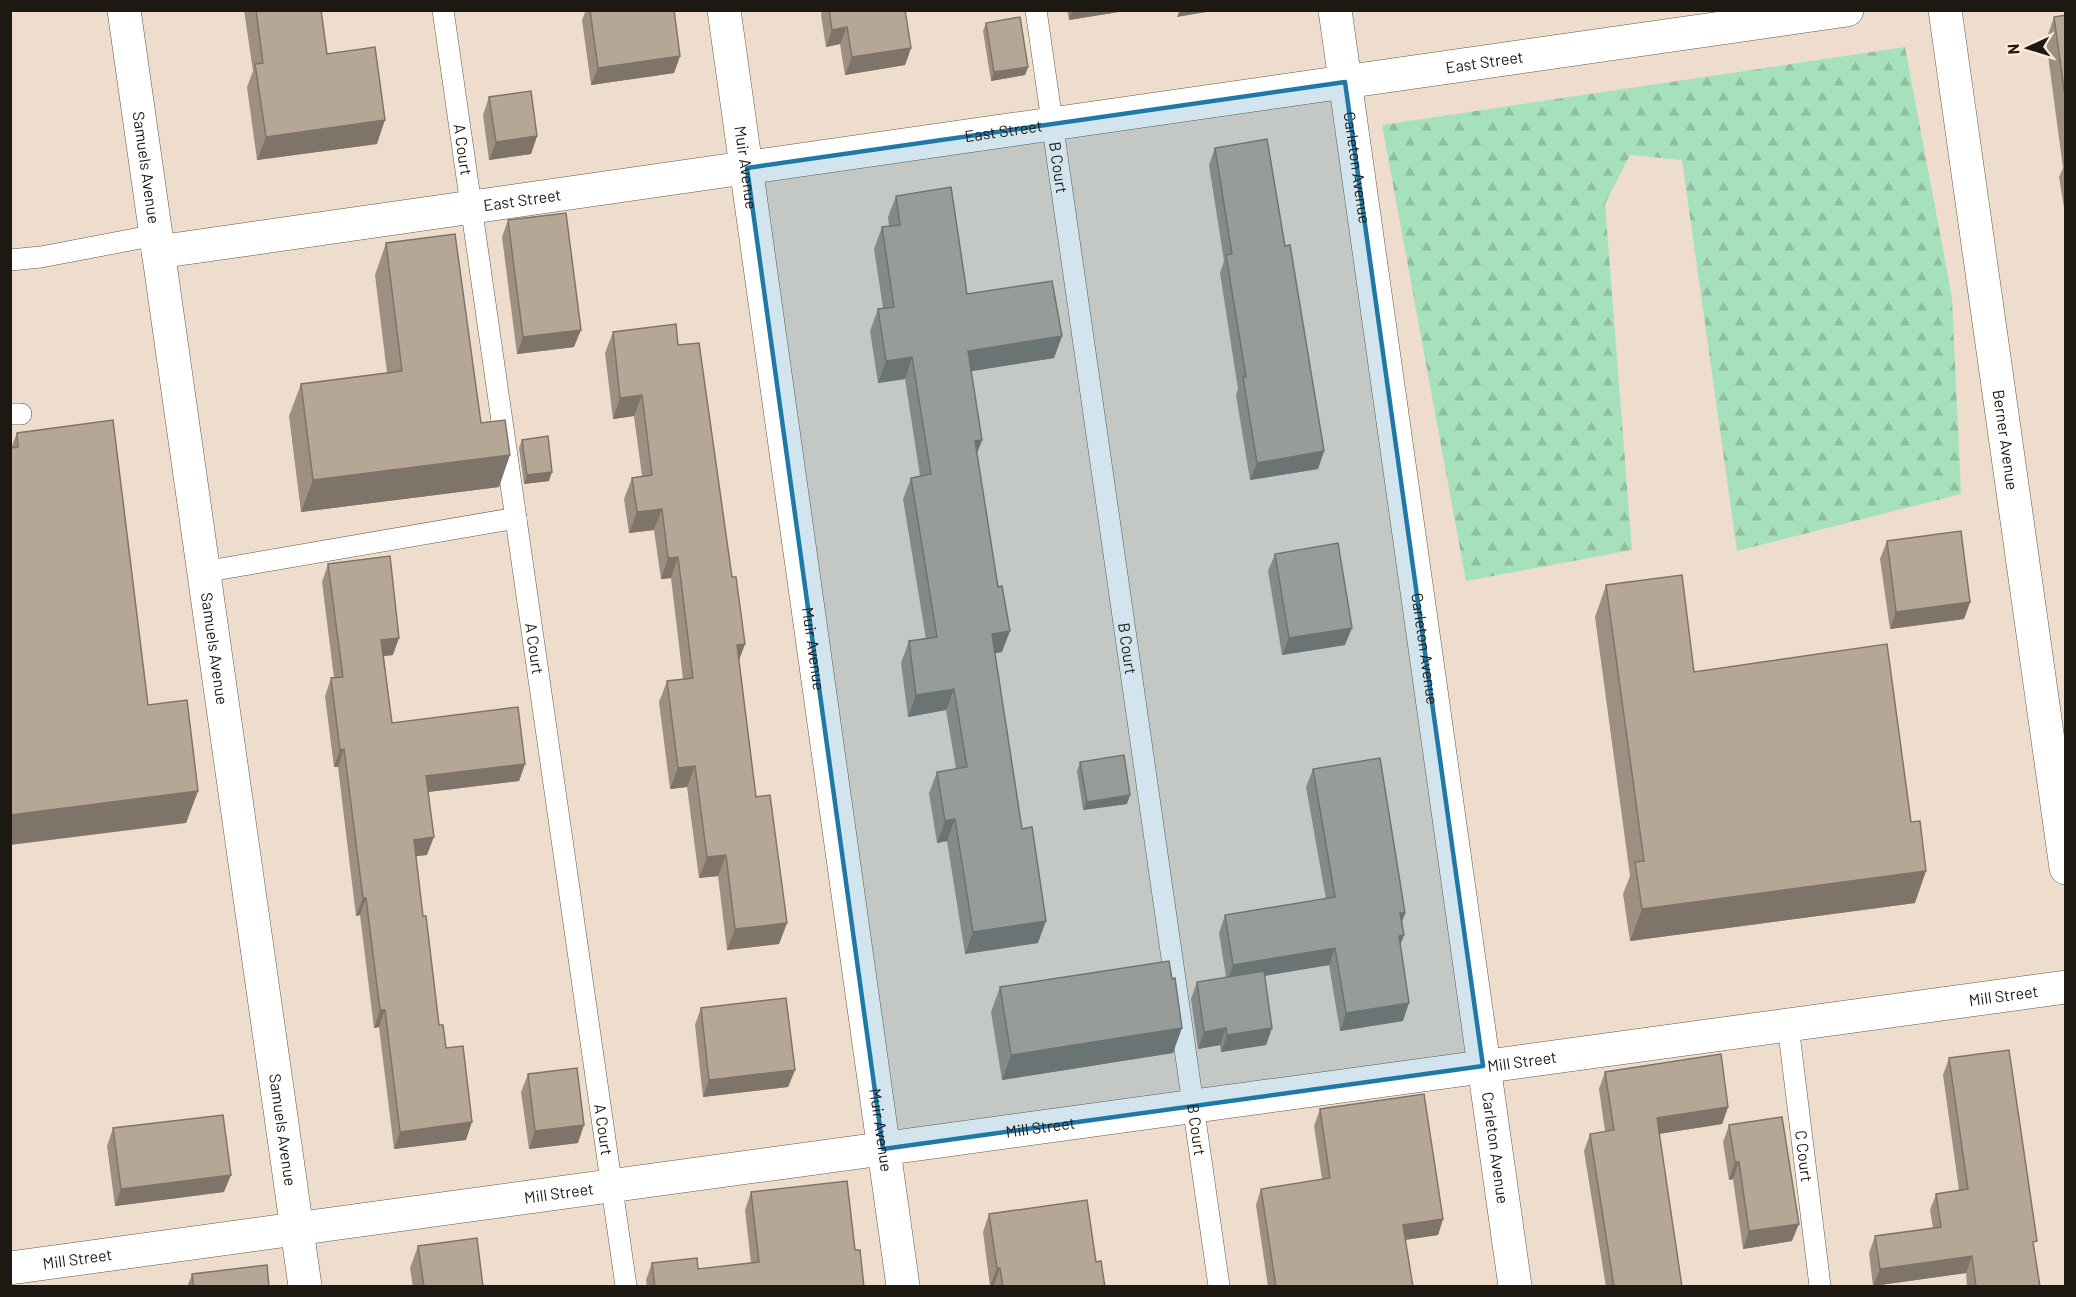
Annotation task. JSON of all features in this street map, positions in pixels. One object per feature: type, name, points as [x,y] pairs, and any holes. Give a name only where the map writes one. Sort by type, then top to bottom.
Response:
[{"type":"street","name":"Samuels Avenue","points":[[124,10],[305,1287]]},
{"type":"street","name":"Muir Avenue","points":[[724,10],[903,1287]]},
{"type":"street","name":"Carleton Avenue","points":[[1335,10],[1515,1287]]},
{"type":"street","name":"East Street","points":[[157,243],[472,207],[1847,10]]},
{"type":"street","name":"Berner Avenue","points":[[1945,10],[2066,868]]},
{"type":"street","name":"Mill Street","points":[[13,1274],[297,1229],[2066,987]]},
{"type":"lane","name":"A Court","points":[[443,10],[626,1287]]},
{"type":"lane","name":"B Court","points":[[1036,10],[1219,1287]]},
{"type":"lane","points":[[10,260],[157,243]]},
{"type":"lane","points":[[203,572],[516,518]]},
{"type":"lane","name":"C Court","points":[[1788,1025],[1820,1287]]},
{"type":"highlighted area","points":[[1345,82],[1483,1066],[883,1149],[747,168]]},
{"type":"green space","points":[[1905,47],[1952,298],[1961,494],[1737,551],[1682,160],[1630,155],[1605,204],[1632,550],[1466,581],[1382,125]]},
{"type":"building","points":[[256,10],[321,10],[327,54],[375,47],[385,120],[266,137],[255,64],[263,63]]},
{"type":"building","points":[[590,10],[674,10],[680,56],[598,68]]},
{"type":"building","points":[[829,10],[905,10],[911,48],[852,57],[847,27],[832,30]]},
{"type":"building","points":[[2066,15],[2066,104],[2054,17]]},
{"type":"building","points":[[1020,17],[1028,67],[994,72],[986,23]]},
{"type":"building","points":[[531,91],[537,136],[496,142],[489,97]]},
{"type":"building","points":[[1267,139],[1285,246],[1290,245],[1324,451],[1257,463],[1226,255],[1232,254],[1215,148]]},
{"type":"building","points":[[951,187],[967,294],[1052,281],[1062,336],[968,351],[982,440],[975,441],[998,587],[1002,586],[1010,631],[992,634],[1022,829],[1032,827],[1046,921],[973,932],[955,819],[945,821],[937,772],[967,767],[954,689],[916,695],[909,641],[937,637],[911,478],[931,474],[912,357],[886,361],[878,309],[894,307],[882,227],[900,225],[896,196]]},
{"type":"building","points":[[566,213],[581,330],[523,337],[508,220]]},
{"type":"building","points":[[455,234],[481,423],[505,420],[510,455],[313,480],[301,384],[402,371],[386,243]]},
{"type":"building","points":[[676,324],[678,345],[699,343],[732,577],[736,577],[745,644],[737,645],[756,797],[770,795],[787,923],[735,929],[726,855],[707,857],[695,766],[678,768],[667,681],[693,678],[678,557],[668,558],[662,509],[637,512],[632,478],[652,475],[642,395],[620,398],[613,332]]},
{"type":"building","points":[[113,420],[148,705],[187,700],[198,791],[10,815],[10,448],[18,447],[17,433]]},
{"type":"building","points":[[548,436],[552,472],[527,475],[522,440]]},
{"type":"building","points":[[1961,531],[1970,602],[1896,612],[1887,541]]},
{"type":"building","points":[[1338,543],[1352,628],[1289,638],[1275,554]]},
{"type":"building","points":[[390,556],[399,638],[381,640],[392,723],[518,707],[525,764],[426,776],[434,837],[414,840],[423,916],[426,916],[439,1025],[443,1025],[446,1048],[463,1046],[472,1122],[400,1132],[385,1010],[380,1010],[344,749],[340,750],[331,678],[343,677],[328,564]]},
{"type":"building","points":[[1682,575],[1694,672],[1887,644],[1911,822],[1920,821],[1926,871],[1642,909],[1635,862],[1644,861],[1606,585]]},
{"type":"building","points":[[1124,755],[1130,795],[1087,802],[1080,762]]},
{"type":"building","points":[[1380,758],[1405,913],[1400,913],[1404,935],[1399,936],[1409,1003],[1346,1013],[1335,948],[1233,965],[1225,915],[1335,897],[1313,769]]},
{"type":"building","points":[[1169,961],[1172,979],[1175,978],[1182,1028],[1011,1055],[1000,987]]},
{"type":"building","points":[[1264,971],[1272,1028],[1227,1035],[1226,1028],[1204,1032],[1197,982]]},
{"type":"building","points":[[786,998],[795,1070],[709,1080],[701,1008]]},
{"type":"building","points":[[2009,1050],[2037,1241],[2033,1242],[2040,1287],[1976,1287],[1972,1256],[1880,1269],[1875,1236],[1941,1227],[1936,1194],[1968,1189],[1949,1058]]},
{"type":"building","points":[[1721,1054],[1728,1107],[1657,1118],[1682,1287],[1614,1287],[1590,1134],[1614,1130],[1605,1072]]},
{"type":"building","points":[[577,1068],[584,1125],[535,1131],[528,1074]]},
{"type":"building","points":[[1424,1094],[1443,1219],[1403,1225],[1413,1287],[1276,1287],[1261,1189],[1330,1178],[1320,1109]]},
{"type":"building","points":[[223,1115],[231,1175],[121,1189],[113,1128]]},
{"type":"building","points":[[1782,1117],[1799,1224],[1749,1231],[1739,1162],[1735,1162],[1729,1125]]},
{"type":"building","points":[[847,1181],[855,1250],[860,1250],[864,1287],[655,1287],[652,1263],[697,1258],[698,1269],[759,1262],[751,1192]]},
{"type":"building","points":[[1087,1200],[1096,1262],[1101,1261],[1105,1287],[1003,1287],[1000,1268],[997,1268],[989,1214]]},
{"type":"building","points":[[477,1238],[483,1287],[424,1287],[418,1246]]},
{"type":"building","points":[[267,1265],[269,1287],[194,1287],[192,1274]]}]
